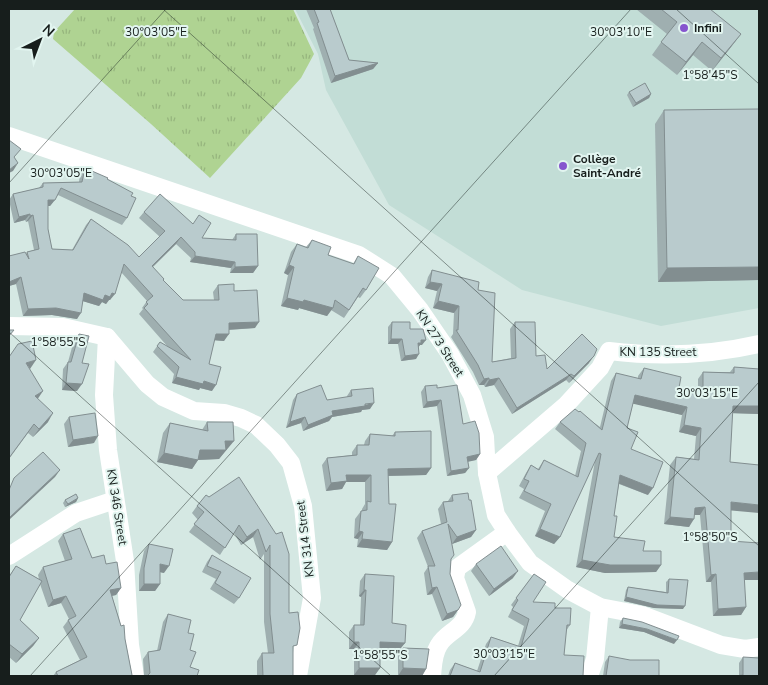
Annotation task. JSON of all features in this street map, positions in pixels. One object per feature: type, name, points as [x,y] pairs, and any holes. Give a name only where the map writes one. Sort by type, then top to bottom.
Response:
[{"type":"street","name":"KN 273 Street","points":[[9,136],[359,255],[392,276],[420,310],[450,354],[472,395],[485,437],[487,473],[496,515],[530,564],[568,590],[600,606],[642,615],[721,645],[745,648],[759,647]]},
{"type":"street","points":[[9,326],[63,327],[107,337]]},
{"type":"street","name":"KN 346 Street","points":[[107,337],[104,394],[115,500],[120,521],[125,561],[130,645],[135,676]]},
{"type":"street","name":"KN 314 Street","points":[[107,337],[148,384],[163,397],[194,411],[224,413],[241,418],[256,426],[277,445],[291,463],[304,506],[312,598],[298,676]]},
{"type":"street","name":"KN 135 Street","points":[[487,473],[566,405],[600,368],[609,351],[632,354],[684,354],[737,349],[759,344]]},
{"type":"street","points":[[9,556],[76,513],[115,500]]},
{"type":"street","points":[[432,676],[436,651],[440,643],[464,622],[466,617],[455,578],[456,568],[507,532]]},
{"type":"street","points":[[589,676],[595,659],[600,606]]},
{"type":"shaded area","name":"Collège Saint-André","points":[[295,9],[759,9],[759,308],[661,326],[522,290],[389,205],[326,90],[318,54]]},
{"type":"green space","points":[[75,9],[293,9],[314,54],[301,78],[210,178],[53,39],[54,32]]},
{"type":"building","points":[[314,9],[330,9],[349,60],[378,63],[335,76]]},
{"type":"building","points":[[661,9],[710,9],[741,34],[721,58],[702,42],[686,62],[661,42],[677,22]]},
{"type":"building","points":[[645,83],[651,94],[636,103],[629,92]]},
{"type":"building","points":[[759,109],[759,267],[667,268],[664,110]]},
{"type":"building","points":[[9,140],[21,149],[14,157],[18,163],[9,170]]},
{"type":"building","points":[[85,168],[108,178],[133,193],[131,196],[136,198],[127,218],[61,188],[55,200],[48,200],[48,229],[52,249],[73,250],[91,219],[128,245],[139,257],[165,231],[144,212],[160,194],[193,224],[199,215],[211,223],[202,238],[236,240],[236,234],[257,234],[258,266],[235,267],[235,262],[195,256],[195,252],[181,237],[152,266],[183,300],[219,300],[218,285],[234,284],[234,291],[257,290],[259,322],[229,323],[229,334],[216,334],[209,364],[221,367],[216,385],[204,381],[203,384],[176,377],[179,367],[157,346],[160,342],[191,360],[144,308],[148,304],[146,302],[153,296],[124,264],[115,294],[112,293],[110,297],[105,295],[103,300],[84,293],[81,313],[56,308],[28,309],[21,277],[9,282],[9,256],[25,252],[29,259],[27,252],[39,249],[33,215],[19,217],[13,194],[43,187],[43,183],[82,182]]},
{"type":"building","points":[[312,240],[331,247],[328,255],[354,264],[358,256],[379,268],[366,290],[363,288],[349,310],[335,300],[333,308],[304,300],[303,302],[287,298],[294,267],[289,265],[297,244],[308,248]]},
{"type":"building","points":[[432,270],[479,282],[478,290],[495,293],[492,362],[516,358],[515,322],[535,322],[536,356],[545,355],[547,369],[582,334],[597,349],[594,356],[574,376],[571,374],[517,408],[499,378],[484,379],[478,365],[456,330],[458,330],[459,306],[438,301],[442,284],[430,282]]},
{"type":"building","points":[[392,322],[410,322],[410,329],[423,329],[426,340],[421,340],[421,343],[418,343],[419,354],[405,356],[402,339],[391,339]]},
{"type":"building","points":[[79,334],[89,336],[82,363],[89,364],[82,384],[66,383],[68,362],[71,362]]},
{"type":"building","points":[[32,341],[36,360],[26,363],[43,391],[35,396],[53,413],[39,429],[34,424],[9,458],[9,357],[18,344]]},
{"type":"building","points":[[734,367],[759,369],[759,406],[733,406],[730,462],[759,465],[759,505],[731,502],[731,541],[759,543],[759,572],[744,573],[746,607],[718,609],[716,574],[711,575],[705,507],[695,508],[694,519],[670,517],[676,457],[699,460],[701,428],[684,425],[687,407],[635,395],[627,428],[638,432],[631,449],[663,462],[653,488],[620,475],[614,516],[617,516],[614,537],[645,541],[643,551],[661,551],[661,565],[610,565],[582,560],[601,454],[599,453],[560,537],[540,529],[551,504],[524,491],[529,481],[524,479],[531,465],[539,470],[544,460],[578,477],[586,443],[560,422],[575,409],[602,430],[616,373],[641,379],[644,368],[681,377],[678,393],[703,394],[703,372],[734,373]]},
{"type":"building","points":[[321,385],[327,400],[352,396],[351,390],[373,388],[374,403],[332,411],[333,415],[308,425],[305,417],[290,422],[297,394]]},
{"type":"building","points":[[437,385],[437,388],[457,385],[463,424],[475,421],[479,433],[480,454],[467,457],[469,468],[451,471],[441,400],[427,402],[425,386]]},
{"type":"building","points":[[95,413],[98,436],[73,440],[69,417]]},
{"type":"building","points":[[207,422],[233,422],[234,441],[225,441],[226,450],[200,450],[198,460],[164,453],[170,423],[208,431]]},
{"type":"building","points":[[431,431],[431,468],[388,469],[389,504],[396,504],[392,542],[362,539],[363,532],[359,531],[361,511],[367,510],[367,501],[371,502],[371,475],[346,475],[347,481],[331,483],[327,458],[357,455],[357,445],[369,445],[370,434],[395,436],[395,432]]},
{"type":"building","points":[[43,452],[60,470],[9,518],[9,490],[14,478]]},
{"type":"building","points":[[239,477],[276,534],[282,532],[289,554],[289,613],[298,612],[300,628],[297,645],[293,646],[293,676],[263,676],[262,653],[274,653],[270,614],[270,545],[266,552],[258,529],[247,537],[239,525],[225,548],[194,524],[204,512],[197,506],[206,495],[209,497]]},
{"type":"building","points":[[468,493],[476,530],[457,537],[448,524],[454,555],[451,559],[450,574],[461,605],[458,610],[447,614],[437,587],[432,588],[428,566],[435,566],[422,531],[447,522],[443,502],[453,501],[452,495]]},
{"type":"building","points":[[76,494],[78,498],[68,504],[65,500]]},
{"type":"building","points":[[80,528],[92,558],[104,555],[106,564],[117,562],[121,588],[110,590],[121,626],[124,625],[133,676],[58,676],[56,672],[87,657],[68,620],[76,616],[66,596],[53,600],[43,567],[72,559],[63,534]]},
{"type":"building","points":[[149,544],[173,549],[169,566],[160,564],[160,584],[144,584],[144,568]]},
{"type":"building","points":[[501,546],[518,571],[494,589],[476,564]]},
{"type":"building","points":[[212,555],[251,578],[239,598],[215,583],[221,572],[207,566]]},
{"type":"building","points":[[16,566],[42,581],[20,620],[39,638],[22,654],[9,644],[9,577]]},
{"type":"building","points":[[365,574],[394,576],[392,623],[406,625],[405,643],[380,642],[380,668],[359,668],[359,642],[354,642],[354,625],[364,625]]},
{"type":"building","points":[[534,574],[546,582],[533,602],[555,603],[555,608],[571,608],[570,625],[567,625],[564,655],[584,656],[583,676],[450,676],[455,663],[480,672],[491,637],[521,647],[529,619],[512,610],[518,600],[516,598]]},
{"type":"building","points":[[669,579],[688,580],[685,606],[657,605],[626,597],[628,587],[668,593]]},
{"type":"building","points":[[168,614],[191,620],[188,633],[194,634],[190,650],[196,652],[190,667],[199,670],[197,676],[147,676],[150,673],[148,652],[160,650]]},
{"type":"building","points":[[623,618],[642,622],[679,636],[677,640],[647,629],[622,624]]},
{"type":"building","points":[[403,648],[429,649],[426,669],[403,668]]},
{"type":"building","points":[[609,656],[630,660],[659,660],[659,676],[606,676]]},
{"type":"building","points":[[743,657],[759,658],[759,676],[735,676],[743,675]]},
{"type":"place","name":"Infini","points":[[684,28]]},
{"type":"place","name":"Collège Saint-André","points":[[563,166]]}]
